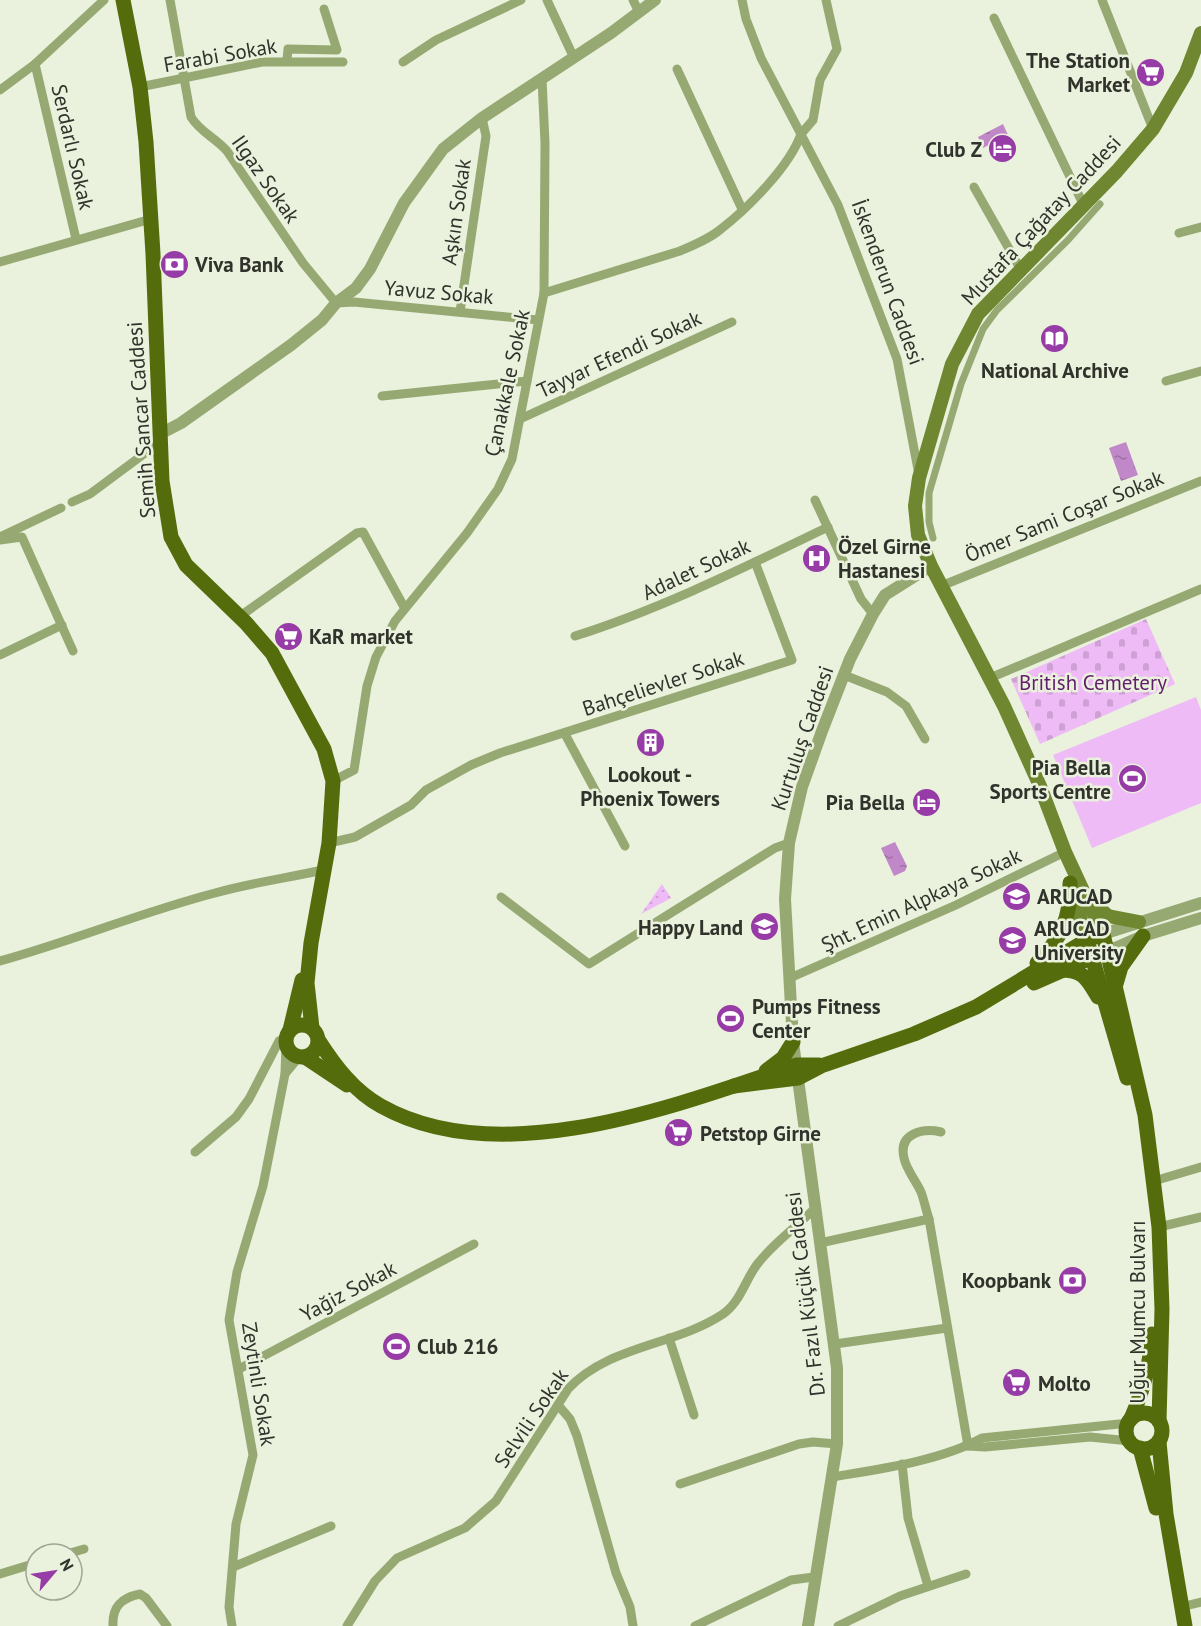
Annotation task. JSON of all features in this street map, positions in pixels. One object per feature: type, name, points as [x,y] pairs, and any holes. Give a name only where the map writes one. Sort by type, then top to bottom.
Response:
[{"type":"main road","name":"Semih Sancar Caddesi","points":[[123,0],[140,87],[151,219],[164,508],[171,537],[186,565],[272,653],[324,749],[333,781],[329,843],[309,964],[308,1004],[316,1034],[344,1076],[380,1106],[422,1123],[468,1132],[557,1131],[623,1120],[751,1080],[797,1072]]},
{"type":"main road","name":"Mustafa Çağatay Caddesi","points":[[919,478],[952,364],[978,314],[1084,206],[1153,129],[1186,73],[1201,33]]},
{"type":"main road","name":"İskenderun Caddesi","points":[[919,478],[915,506],[918,535],[941,586],[990,678],[1040,786],[1075,885]]},
{"type":"main road","points":[[1075,885],[1108,916],[1141,929],[1121,967],[1116,984]]},
{"type":"main road","points":[[1075,885],[1103,934],[1108,951],[1136,1095]]},
{"type":"main road","points":[[1075,885],[1087,940],[1109,1016],[1136,1095]]},
{"type":"main road","points":[[1023,979],[1053,947],[1064,929],[1075,885]]},
{"type":"main road","points":[[976,1007],[1087,940],[1103,934]]},
{"type":"main road","points":[[976,1007],[1108,951]]},
{"type":"main road","name":"Semih Sancar Caddesi","points":[[309,964],[301,983],[287,1037],[291,1052],[338,1081],[361,1091]]},
{"type":"main road","points":[[1059,970],[1075,970],[1083,975],[1109,1016]]},
{"type":"main road","name":"Semih Sancar Caddesi","points":[[734,1086],[821,1065],[914,1034],[976,1007]]},
{"type":"main road","points":[[287,1037],[298,1024],[316,1034],[316,1050],[302,1057]]},
{"type":"main road","points":[[751,1080],[783,1058],[793,1042]]},
{"type":"main road","name":"Uğur Mumcu Bulvarı","points":[[1136,1095],[1154,1181],[1159,1227],[1162,1309],[1159,1421]]},
{"type":"main road","name":"Uğur Mumcu Bulvarı","points":[[1130,1421],[1140,1399],[1152,1348],[1153,1309],[1150,1225],[1136,1095]]},
{"type":"main road","points":[[1175,1626],[1153,1489],[1135,1445],[1127,1432],[1130,1421],[1143,1413],[1159,1421],[1162,1434],[1159,1442],[1166,1515],[1185,1626]]},
{"type":"main road","points":[[1135,1445],[1153,1447],[1159,1442]]},
{"type":"street","points":[[85,19],[94,0]]},
{"type":"street","points":[[0,90],[35,64],[104,0]]},
{"type":"street","name":"Ilgaz Sokak","points":[[170,0],[191,117],[197,127],[217,140],[227,151],[303,263],[336,303]]},
{"type":"street","points":[[403,62],[445,35],[521,0]]},
{"type":"street","points":[[548,0],[574,58]]},
{"type":"street","points":[[633,0],[639,12]]},
{"type":"street","points":[[72,502],[90,494],[160,438],[291,345],[322,320],[336,303],[356,288],[370,269],[404,203],[443,149],[482,118],[574,58],[655,0]]},
{"type":"street","name":"İskenderun Caddesi","points":[[742,0],[746,19],[761,58],[838,205],[897,359],[919,478]]},
{"type":"street","points":[[544,293],[680,251],[721,229],[742,209],[795,151],[801,134],[813,120],[820,80],[837,49],[826,0]]},
{"type":"street","points":[[1102,0],[1153,129]]},
{"type":"street","points":[[287,60],[288,49],[337,50],[324,9]]},
{"type":"street","points":[[994,18],[1084,206]]},
{"type":"street","name":"Farabi Sokak","points":[[140,87],[184,80],[236,66],[287,60],[343,62]]},
{"type":"street","name":"Serdarlı Sokak","points":[[35,64],[76,239]]},
{"type":"street","points":[[677,69],[742,209]]},
{"type":"street","name":"Çanakkale Sokak","points":[[333,781],[354,770],[370,677],[376,657],[404,607],[467,533],[498,489],[510,464],[544,293],[545,143],[542,79]]},
{"type":"street","name":"Aşkın Sokak","points":[[460,312],[486,136],[482,118]]},
{"type":"street","points":[[974,187],[1021,270]]},
{"type":"street","points":[[933,538],[929,522],[929,493],[960,384],[983,329],[997,310],[1068,240],[1100,204]]},
{"type":"street","points":[[0,262],[151,219]]},
{"type":"street","points":[[1179,233],[1201,228]]},
{"type":"street","name":"Yavuz Sokak","points":[[336,303],[354,302],[538,320]]},
{"type":"street","name":"Tayyar Efendi Sokak","points":[[520,419],[732,322]]},
{"type":"street","points":[[1166,381],[1201,371]]},
{"type":"street","points":[[382,396],[526,381]]},
{"type":"street","name":"Ömer Sami Coşar Sokak","points":[[941,586],[985,566],[1201,481]]},
{"type":"street","points":[[815,500],[861,599],[873,614]]},
{"type":"street","points":[[0,539],[61,508]]},
{"type":"street","name":"Adalet Sokak","points":[[575,636],[632,618],[828,527]]},
{"type":"street","points":[[239,617],[357,533],[363,532],[404,607]]},
{"type":"street","points":[[0,539],[22,537],[73,651]]},
{"type":"street","name":"Bahçelievler Sokak","points":[[625,846],[565,734],[792,660],[755,562]]},
{"type":"street","name":"Kurtuluş Caddesi","points":[[797,1072],[793,1042],[785,899],[789,843],[802,787],[844,675],[873,614],[885,595],[931,566]]},
{"type":"street","points":[[990,678],[1201,589]]},
{"type":"street","points":[[0,655],[62,626]]},
{"type":"street","points":[[844,675],[887,692],[906,706],[925,739]]},
{"type":"street","points":[[329,843],[355,837],[411,805],[426,790],[471,765],[550,735],[565,734]]},
{"type":"street","points":[[501,897],[589,964],[775,848],[789,843]]},
{"type":"street","name":"Şht. Emin Alpkaya Sokak","points":[[790,978],[956,905],[1065,852]]},
{"type":"street","points":[[0,961],[62,944],[118,922],[215,892],[323,870]]},
{"type":"street","points":[[1108,951],[1141,929],[1201,903]]},
{"type":"street","points":[[1103,934],[1201,918]]},
{"type":"street","points":[[195,1152],[236,1117],[249,1099],[273,1050],[279,1041],[287,1037]]},
{"type":"street","name":"Zeytinli Sokak","points":[[232,1626],[229,1607],[238,1510],[253,1455],[229,1320],[237,1272],[261,1197],[285,1074],[287,1037]]},
{"type":"street","points":[[285,1074],[302,1057]]},
{"type":"street","name":"Dr. Fazıl Küçük Caddesi","points":[[797,1072],[835,1344],[837,1444],[808,1626]]},
{"type":"street","points":[[941,1132],[918,1131],[903,1145],[904,1158],[921,1193],[929,1219],[968,1446]]},
{"type":"street","points":[[1154,1181],[1201,1167]]},
{"type":"street","name":"Selvili Sokak","points":[[346,1626],[375,1581],[397,1558],[465,1528],[496,1501],[581,1374],[597,1364],[669,1338],[725,1313],[757,1264],[816,1208]]},
{"type":"street","points":[[1159,1227],[1201,1216]]},
{"type":"street","points":[[820,1243],[929,1219]]},
{"type":"street","name":"Yağiz Sokak","points":[[239,1369],[474,1244]]},
{"type":"street","points":[[835,1344],[947,1328]]},
{"type":"street","points":[[669,1338],[694,1415]]},
{"type":"street","points":[[558,1406],[570,1419],[577,1436],[616,1573],[630,1607],[633,1626]]},
{"type":"street","points":[[832,1477],[902,1464],[968,1446],[985,1447],[1130,1421]]},
{"type":"street","points":[[1056,1435],[1090,1437],[1135,1445]]},
{"type":"street","points":[[680,1484],[799,1444],[813,1442],[837,1444]]},
{"type":"street","points":[[902,1464],[908,1518],[928,1586]]},
{"type":"street","points":[[233,1567],[331,1526]]},
{"type":"street","points":[[0,1574],[24,1567]]},
{"type":"street","points":[[838,1626],[853,1623],[928,1586],[966,1574]]},
{"type":"street","points":[[695,1626],[791,1580],[814,1577]]},
{"type":"street","points":[[113,1626],[115,1609],[119,1603],[140,1594],[146,1598],[167,1626]]},
{"type":"street","points":[[1181,1607],[1201,1602]]},
{"type":"green space","name":"British Cemetery","points":[[1146,619],[1175,684],[1040,744],[1011,679]]},
{"type":"green space","name":"Pia Bella Sports Centre","points":[[1196,697],[1201,710],[1201,803],[1092,848],[1053,755]]},
{"type":"green space","points":[[662,884],[671,898],[641,914]]},
{"type":"water","points":[[1003,124],[1008,135],[983,148],[978,137]]},
{"type":"water","points":[[1126,442],[1138,475],[1121,481],[1109,448]]},
{"type":"water","points":[[895,842],[907,866],[905,871],[894,876],[881,848]]},
{"type":"place","name":"The Station Market","points":[[1151,72]]},
{"type":"place","name":"Club Z","points":[[1003,149]]},
{"type":"place","name":"Viva Bank","points":[[174,264]]},
{"type":"place","name":"National Archive","points":[[1055,339]]},
{"type":"place","name":"Özel Girne Hastanesi","points":[[817,558]]},
{"type":"place","name":"KaR market","points":[[288,636]]},
{"type":"place","name":"Lookout - Phoenix Towers","points":[[650,743]]},
{"type":"place","name":"Pia Bella Sports Centre","points":[[1132,779]]},
{"type":"place","name":"Pia Bella","points":[[926,802]]},
{"type":"place","name":"ARUCAD","points":[[1016,896]]},
{"type":"place","name":"Happy Land","points":[[764,927]]},
{"type":"place","name":"ARUCAD University","points":[[1013,940]]},
{"type":"place","name":"Pumps Fitness Center","points":[[731,1018]]},
{"type":"place","name":"Petstop Girne","points":[[679,1133]]},
{"type":"place","name":"Koopbank","points":[[1072,1280]]},
{"type":"place","name":"Club 216","points":[[396,1346]]},
{"type":"place","name":"Molto","points":[[1017,1383]]}]
